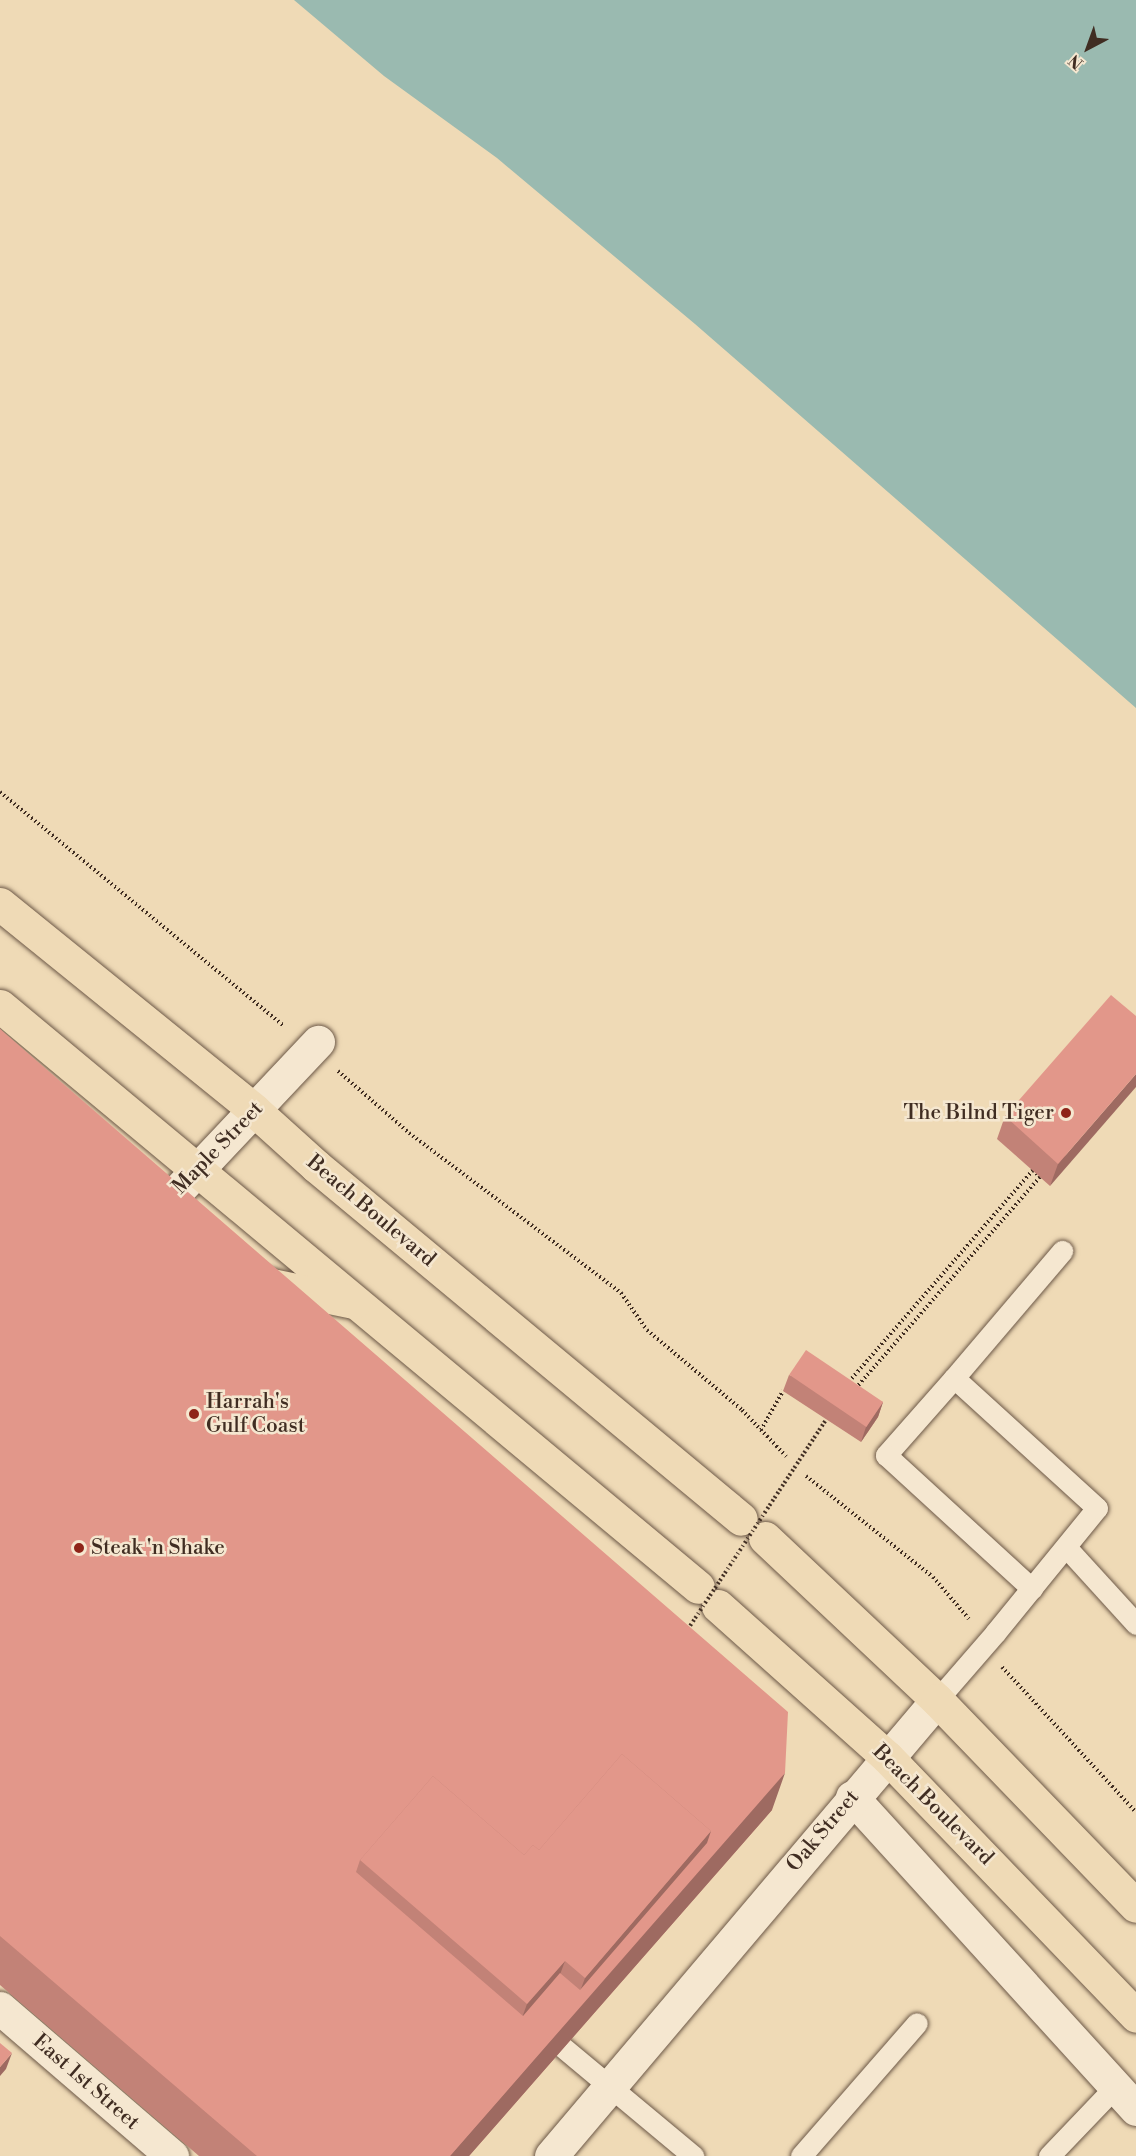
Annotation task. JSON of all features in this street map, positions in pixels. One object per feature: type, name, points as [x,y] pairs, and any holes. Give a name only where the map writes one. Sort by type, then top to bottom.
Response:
[{"type":"main road","name":"Beach Boulevard","points":[[0,904],[254,1110],[316,1166],[753,1528],[937,1700],[1136,1906]]},
{"type":"main road","name":"Beach Boulevard","points":[[0,1006],[360,1303],[708,1597],[887,1757],[1136,2016]]},
{"type":"main road","points":[[222,1276],[360,1303]]},
{"type":"street","name":"Maple Street","points":[[128,1245],[196,1168],[254,1110],[305,1038]]},
{"type":"street","name":"Oak Street","points":[[551,2156],[852,1797],[937,1700]]},
{"type":"street","points":[[852,1797],[1126,2098]]},
{"type":"street","name":"East 1st Street","points":[[0,2008],[172,2156]]},
{"type":"lane","points":[[1032,1588],[886,1455],[1062,1251]]},
{"type":"lane","name":"Oak Street","points":[[937,1700],[1098,1508],[954,1378]]},
{"type":"lane","points":[[1066,1547],[1136,1624]]},
{"type":"lane","points":[[801,2156],[917,2023]]},
{"type":"lane","points":[[535,2024],[693,2156]]},
{"type":"lane","points":[[1049,2156],[1126,2098]]},
{"type":"path","points":[[0,792],[305,1038]]},
{"type":"path","points":[[342,1074],[409,1133],[621,1293],[647,1330],[761,1430],[786,1456]]},
{"type":"path","points":[[1033,1170],[1040,1178],[848,1397],[840,1392],[886,1339],[1033,1170]]},
{"type":"path","points":[[761,1430],[783,1390]]},
{"type":"path","points":[[686,1633],[826,1420]]},
{"type":"path","points":[[806,1476],[933,1577],[971,1622]]},
{"type":"path","points":[[1003,1668],[1035,1699],[1136,1812]]},
{"type":"water","points":[[294,0],[1136,0],[1136,708],[695,324],[497,158],[384,76]]},
{"type":"building","name":"The Bilnd Tiger","points":[[1111,995],[1136,1016],[1136,1074],[1058,1164],[1005,1116]]},
{"type":"building","name":"Harrah's Gulf Coast","points":[[0,1029],[788,1712],[785,1773],[450,2156],[257,2156],[0,1936]],"holes":[[[622,1754],[711,1831],[707,1843],[580,1990],[560,1973],[523,2016],[356,1872],[360,1860],[433,1776],[524,1855],[533,1845],[539,1850]]]},
{"type":"building","points":[[806,1350],[883,1402],[866,1427],[789,1375]]},
{"type":"building","points":[[622,1754],[711,1831],[585,1978],[565,1961],[527,2004],[360,1860],[433,1776],[524,1855],[533,1845],[539,1850]]},
{"type":"building","points":[[0,2043],[12,2053],[0,2067]]},
{"type":"place","name":"The Bilnd Tiger","points":[[1066,1113]]},
{"type":"place","name":"Harrah's Gulf Coast","points":[[194,1414]]},
{"type":"place","name":"Steak 'n Shake","points":[[79,1548]]}]
